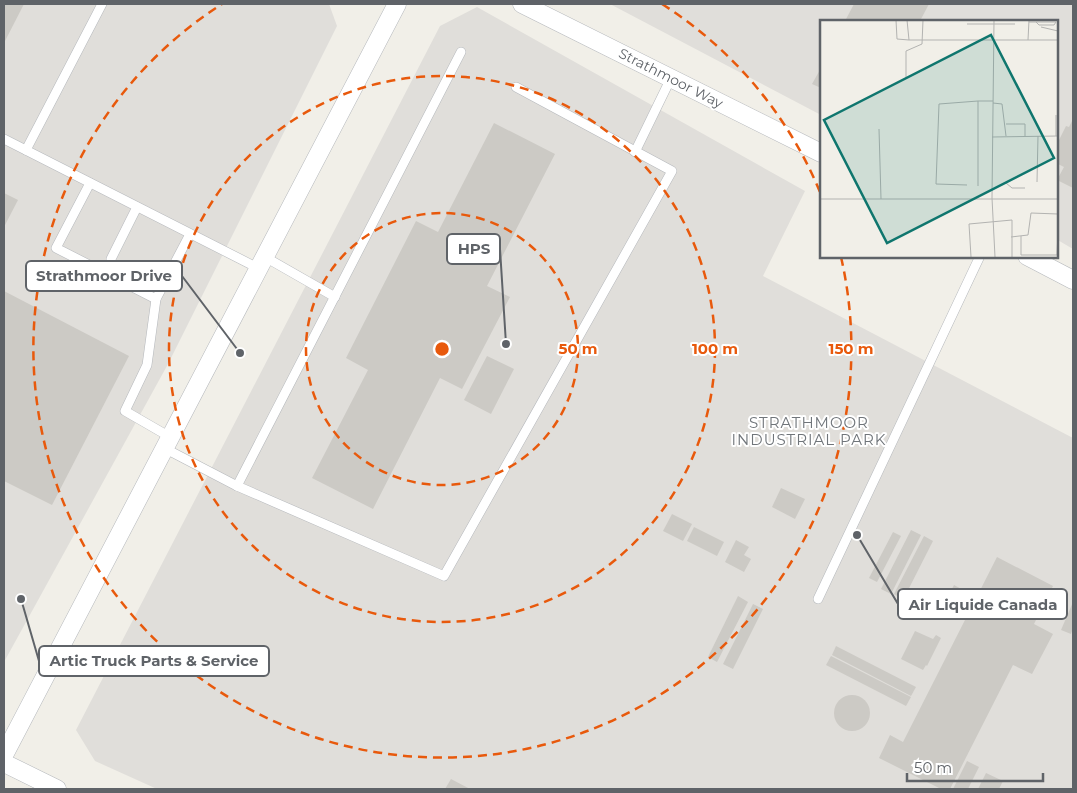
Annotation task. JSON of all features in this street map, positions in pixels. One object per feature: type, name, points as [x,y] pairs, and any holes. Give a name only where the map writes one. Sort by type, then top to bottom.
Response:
[{"type":"street","points":[[4,755],[397,4]]},
{"type":"street","name":"Strathmoor Way","points":[[522,4],[820,152]]},
{"type":"street","points":[[1031,258],[1073,280]]},
{"type":"street","points":[[4,763],[57,789]]},
{"type":"lane","points":[[26,150],[102,4]]},
{"type":"lane","points":[[237,486],[461,52]]},
{"type":"lane","points":[[635,152],[671,78]]},
{"type":"lane","points":[[190,234],[156,299],[147,365],[125,411],[167,443],[237,486],[444,576],[672,172],[516,87]]},
{"type":"lane","points":[[4,139],[190,234],[262,263],[335,296]]},
{"type":"lane","points":[[90,183],[56,248],[156,299]]},
{"type":"lane","points":[[111,259],[137,207]]},
{"type":"lane","points":[[818,599],[979,258]]},
{"type":"shaded area","points":[[4,4],[329,4],[337,26],[168,364],[4,662]]},
{"type":"shaded area","points":[[610,4],[1073,4],[1073,249],[1057,240],[1057,20],[820,20],[820,114]]},
{"type":"shaded area","points":[[477,7],[805,191],[763,276],[1073,438],[1073,789],[157,789],[95,761],[76,730],[440,26]]},
{"type":"building","points":[[4,4],[24,4],[4,43]]},
{"type":"building","points":[[854,4],[929,4],[921,20],[846,20]]},
{"type":"building","points":[[820,70],[820,88],[812,84]]},
{"type":"building","points":[[1073,119],[1073,188],[1057,180],[1064,167],[1057,164],[1057,144],[1066,126],[1069,127]]},
{"type":"building","points":[[494,123],[555,154],[487,286],[510,297],[462,389],[440,378],[373,509],[312,478],[368,370],[346,358],[416,221],[438,232]]},
{"type":"building","points":[[4,193],[18,200],[4,227]]},
{"type":"building","points":[[4,291],[129,356],[52,505],[4,481]]},
{"type":"building","points":[[487,356],[514,369],[491,414],[464,400]]},
{"type":"building","points":[[781,488],[805,499],[795,519],[772,507]]},
{"type":"building","points":[[672,514],[692,524],[683,541],[663,531]]},
{"type":"building","points":[[694,527],[724,542],[717,556],[687,541]]},
{"type":"building","points":[[911,530],[921,535],[891,594],[881,589]]},
{"type":"building","points":[[893,532],[901,536],[877,582],[869,578]]},
{"type":"building","points":[[924,536],[933,541],[903,600],[894,594]]},
{"type":"building","points":[[736,540],[749,547],[744,555],[751,559],[744,572],[725,562]]},
{"type":"building","points":[[997,557],[1053,586],[1034,624],[1053,634],[1032,674],[1013,665],[950,789],[941,789],[879,758],[890,735],[903,742]]},
{"type":"building","points":[[954,585],[965,591],[951,620],[939,614]]},
{"type":"building","points":[[738,596],[748,602],[717,662],[708,657]]},
{"type":"building","points":[[1073,602],[1073,628],[1071,634],[1061,630]]},
{"type":"building","points":[[753,604],[763,609],[733,669],[723,664]]},
{"type":"building","points":[[915,631],[933,639],[936,635],[941,638],[927,666],[923,670],[901,659]]},
{"type":"building","points":[[836,646],[916,687],[911,696],[832,655]]},
{"type":"building","points":[[831,656],[911,697],[906,706],[826,665]]},
{"type":"building","points":[[852,695],[859,696],[865,700],[869,706],[869,720],[865,726],[859,730],[852,731],[845,730],[839,726],[835,720],[834,713],[835,706],[839,700],[845,696]]},
{"type":"building","points":[[967,761],[979,767],[968,789],[953,789]]},
{"type":"building","points":[[986,773],[1003,781],[999,789],[978,789]]},
{"type":"building","points":[[451,779],[470,789],[445,789]]},
{"type":"place","name":"HPS","points":[[506,344]]},
{"type":"place","name":"Strathmoor Drive","points":[[240,353]]},
{"type":"place","name":"Air Liquide Canada","points":[[857,535]]},
{"type":"place","name":"Artic Truck Parts & Service","points":[[21,599]]},
{"type":"district","name":"STRATHMOOR INDUSTRIAL PARK","points":[[809,430]]}]
